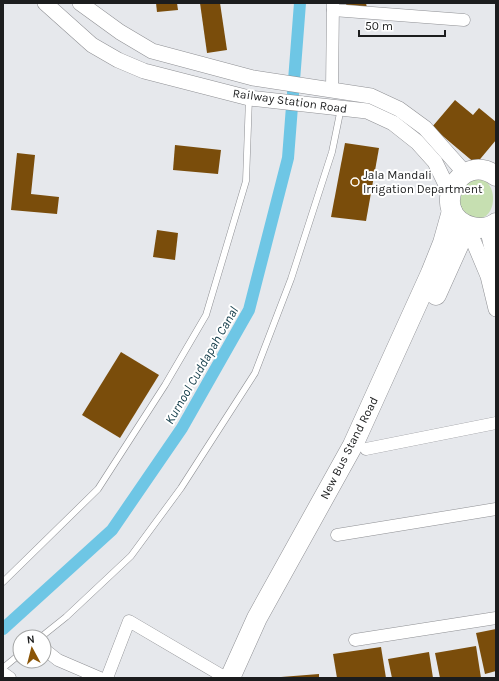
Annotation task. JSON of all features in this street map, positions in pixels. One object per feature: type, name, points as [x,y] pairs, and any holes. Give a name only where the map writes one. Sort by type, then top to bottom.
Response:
[{"type":"main road","name":"New Bus Stand Road","points":[[230,678],[257,618],[353,445],[431,273],[443,243],[456,182],[471,171],[496,158]]},
{"type":"main road","points":[[471,171],[485,170],[496,176]]},
{"type":"main road","points":[[451,202],[461,222],[467,226],[475,228],[493,226]]},
{"type":"main road","name":"New Bus Stand Road","points":[[243,678],[254,652],[314,539],[366,449],[467,226]]},
{"type":"street","name":"Railway Station Road","points":[[45,3],[92,44],[118,60],[165,77],[249,98],[367,111],[393,123],[417,142],[435,162],[451,202]]},
{"type":"street","name":"Railway Station Road","points":[[80,3],[120,32],[152,51],[253,78],[371,96],[399,109],[426,128],[471,171]]},
{"type":"street","points":[[332,89],[333,7],[464,20]]},
{"type":"street","points":[[467,226],[488,276],[496,309]]},
{"type":"street","points":[[493,226],[496,266]]},
{"type":"street","points":[[366,449],[496,424]]},
{"type":"street","points":[[337,535],[496,509]]},
{"type":"street","points":[[355,640],[496,618]]},
{"type":"street","points":[[107,678],[130,621],[226,678]]},
{"type":"street","points":[[52,655],[58,660],[100,678]]},
{"type":"street","points":[[3,673],[10,678]]},
{"type":"lane","points":[[3,582],[98,488],[165,385],[206,315],[246,181],[249,98]]},
{"type":"lane","points":[[51,629],[66,617],[131,556],[182,488],[255,373],[290,278],[332,152],[337,108]]},
{"type":"lane","points":[[3,668],[12,661]]},
{"type":"green space","points":[[471,180],[483,180],[488,184],[493,196],[491,210],[487,215],[481,218],[474,218],[462,213],[457,194]]},
{"type":"building","points":[[156,3],[177,3],[178,10],[157,12]]},
{"type":"building","points":[[200,3],[220,3],[227,50],[207,53]]},
{"type":"building","points":[[346,3],[366,3],[367,8],[347,10]]},
{"type":"building","points":[[455,100],[473,115],[479,108],[496,122],[496,140],[476,164],[432,127]]},
{"type":"building","name":"Jala Mandali Irrigation Department","points":[[345,143],[379,148],[366,221],[331,217]]},
{"type":"building","points":[[175,145],[221,150],[218,174],[173,170]]},
{"type":"building","points":[[17,153],[35,155],[31,194],[59,197],[57,214],[11,210]]},
{"type":"building","points":[[157,230],[178,233],[175,260],[153,257]]},
{"type":"building","points":[[121,352],[159,375],[120,438],[82,415]]},
{"type":"building","points":[[496,629],[496,671],[485,674],[476,633]]},
{"type":"building","points":[[476,646],[481,678],[440,678],[435,653]]},
{"type":"building","points":[[381,647],[386,678],[337,678],[333,654]]},
{"type":"building","points":[[429,652],[433,678],[392,678],[388,659]]},
{"type":"building","points":[[319,674],[319,678],[281,678],[281,677]]},
{"type":"waterway","name":"Kurnool Cuddapah Canal","points":[[3,629],[112,530],[182,428],[249,310],[288,158],[300,3]]},
{"type":"place","name":"Jala Mandali Irrigation Department","points":[[355,182]]}]
